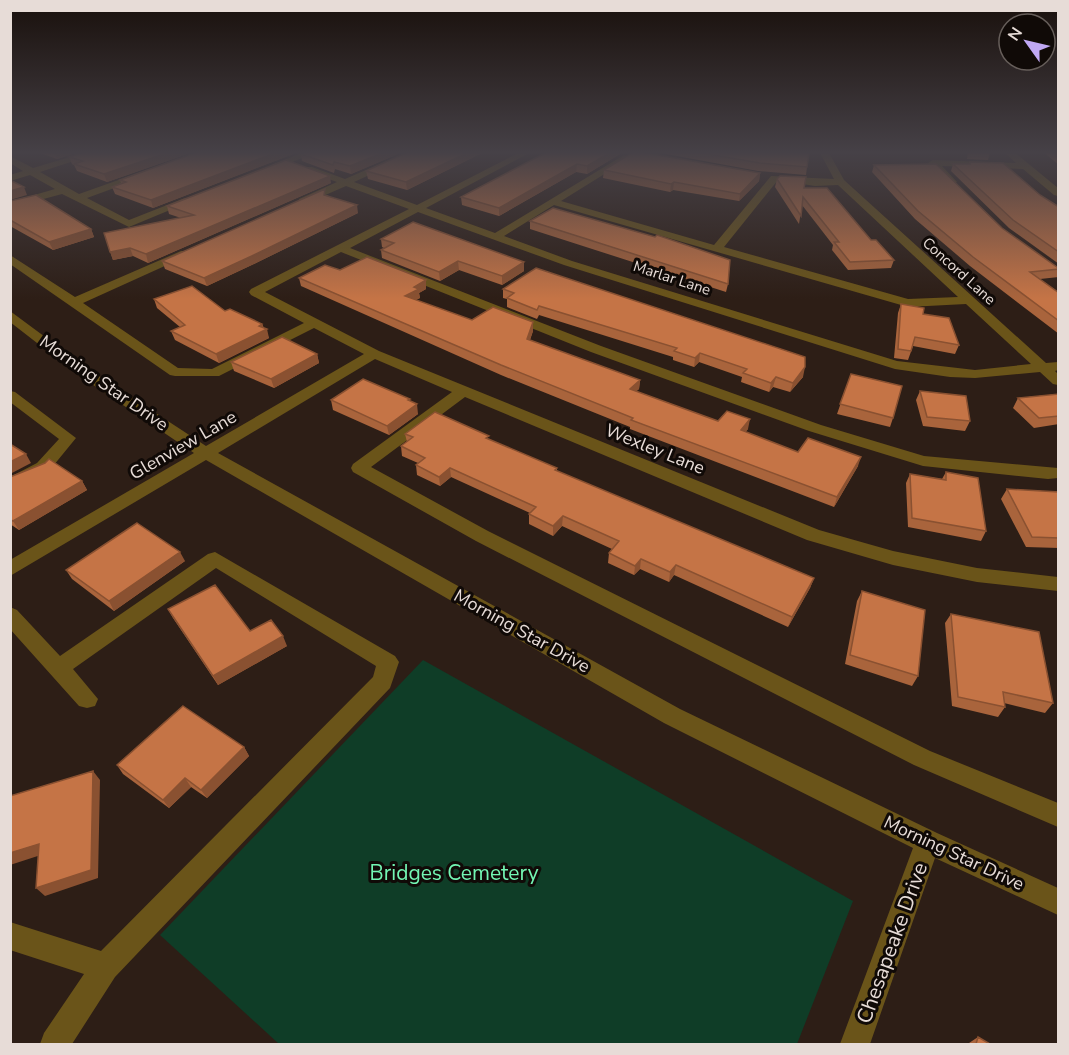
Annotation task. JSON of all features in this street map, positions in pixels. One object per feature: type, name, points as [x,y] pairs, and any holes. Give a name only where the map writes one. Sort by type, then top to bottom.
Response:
[{"type":"street","points":[[10,205],[27,200]]},
{"type":"street","points":[[82,200],[129,224],[190,200]]},
{"type":"street","points":[[292,206],[305,200]]},
{"type":"street","name":"Marlar Lane","points":[[395,200],[568,263],[895,365],[950,373],[975,374],[1059,366]]},
{"type":"street","points":[[340,248],[431,200]]},
{"type":"street","points":[[495,237],[556,200]]},
{"type":"street","points":[[717,249],[756,200]]},
{"type":"street","name":"Concord Lane","points":[[860,200],[1059,381]]},
{"type":"street","points":[[553,202],[908,303],[968,300]]},
{"type":"street","points":[[340,248],[596,349],[815,428],[923,461],[1048,474],[1059,473]]},
{"type":"street","name":"Wexley Lane","points":[[340,248],[255,292],[374,354],[813,535],[893,558],[977,575],[1059,584]]},
{"type":"street","points":[[74,302],[194,249]]},
{"type":"street","points":[[10,258],[175,372],[214,373],[314,323]]},
{"type":"street","name":"Morning Star Drive","points":[[10,315],[82,370],[207,454],[672,716],[928,842],[1059,902]]},
{"type":"street","name":"Glenview Lane","points":[[10,568],[374,354]]},
{"type":"street","points":[[463,391],[359,468],[482,537],[922,758],[1059,815]]},
{"type":"street","points":[[10,395],[68,438],[43,467],[10,484]]},
{"type":"street","points":[[55,1044],[105,967],[382,682],[388,662],[215,559],[59,668]]},
{"type":"street","points":[[10,615],[87,699]]},
{"type":"street","name":"Chesapeake Drive","points":[[855,1044],[928,842]]},
{"type":"street","points":[[10,936],[105,967]]},
{"type":"green space","name":"Bridges Cemetery","points":[[423,660],[853,901],[797,1044],[279,1044],[160,935]]},
{"type":"building","points":[[44,200],[91,229],[49,242],[10,220],[10,201]]},
{"type":"building","points":[[182,200],[273,200],[146,254],[130,248],[110,252],[104,233],[194,215],[167,206]]},
{"type":"building","points":[[300,200],[341,200],[357,205],[204,278],[162,261]]},
{"type":"building","points":[[472,200],[513,200],[499,208]]},
{"type":"building","points":[[791,200],[803,200],[801,216]]},
{"type":"building","points":[[806,200],[837,200],[871,240],[876,240],[894,260],[850,262],[834,242],[839,242]]},
{"type":"building","points":[[908,200],[973,200],[1002,228],[1059,267],[1059,269],[1030,272],[1059,293],[1059,321],[973,257]]},
{"type":"building","points":[[992,200],[1048,200],[1059,207],[1059,252],[1013,220]]},
{"type":"building","points":[[553,208],[655,237],[657,235],[730,260],[728,284],[530,221]]},
{"type":"building","points":[[413,222],[524,262],[502,276],[458,261],[439,272],[381,250],[394,243],[381,239]]},
{"type":"building","points":[[367,257],[426,280],[414,287],[419,289],[405,296],[472,320],[493,307],[533,322],[527,339],[640,380],[630,389],[718,421],[727,411],[750,419],[741,430],[798,452],[808,438],[861,457],[837,497],[631,420],[633,418],[501,365],[299,278],[325,265],[340,270]]},
{"type":"building","points":[[536,268],[805,357],[805,367],[793,383],[776,377],[771,383],[743,373],[747,369],[700,353],[695,358],[674,351],[677,348],[539,306],[537,310],[507,298],[514,293],[503,289]]},
{"type":"building","points":[[192,286],[225,311],[230,309],[262,324],[259,326],[267,329],[216,354],[171,331],[185,325],[154,299]]},
{"type":"building","points":[[901,304],[924,308],[923,314],[949,318],[959,345],[915,337],[911,351],[898,349]]},
{"type":"building","points":[[282,337],[317,354],[271,379],[231,362]]},
{"type":"building","points":[[851,374],[902,386],[893,418],[840,404]]},
{"type":"building","points":[[363,379],[417,404],[387,426],[331,400]]},
{"type":"building","points":[[920,391],[966,396],[970,421],[927,417]]},
{"type":"building","points":[[1059,394],[1059,416],[1039,418],[1018,398]]},
{"type":"building","points":[[435,412],[489,436],[486,438],[557,468],[555,470],[814,578],[792,617],[676,565],[670,572],[641,559],[635,566],[609,553],[619,541],[563,516],[553,526],[529,514],[536,507],[450,468],[439,477],[416,465],[425,458],[401,446],[413,437],[405,434]]},
{"type":"building","points":[[10,444],[26,454],[10,462]]},
{"type":"building","points":[[49,459],[82,481],[13,521],[10,519],[10,477],[45,463]]},
{"type":"building","points":[[946,472],[978,478],[986,531],[912,518],[910,474],[946,480]]},
{"type":"building","points":[[1007,489],[1059,492],[1059,538],[1032,537]]},
{"type":"building","points":[[137,523],[180,552],[109,601],[66,570]]},
{"type":"building","points":[[215,585],[250,631],[271,620],[283,636],[213,676],[168,609]]},
{"type":"building","points":[[862,591],[925,610],[918,676],[850,655]]},
{"type":"building","points":[[951,614],[1039,632],[1053,703],[1003,692],[1005,707],[958,697]]},
{"type":"building","points":[[183,706],[244,747],[201,790],[185,778],[163,800],[117,765]]},
{"type":"building","points":[[93,771],[91,870],[36,888],[39,844],[10,853],[10,796]]},
{"type":"building","points":[[978,1037],[990,1044],[976,1044]]}]
